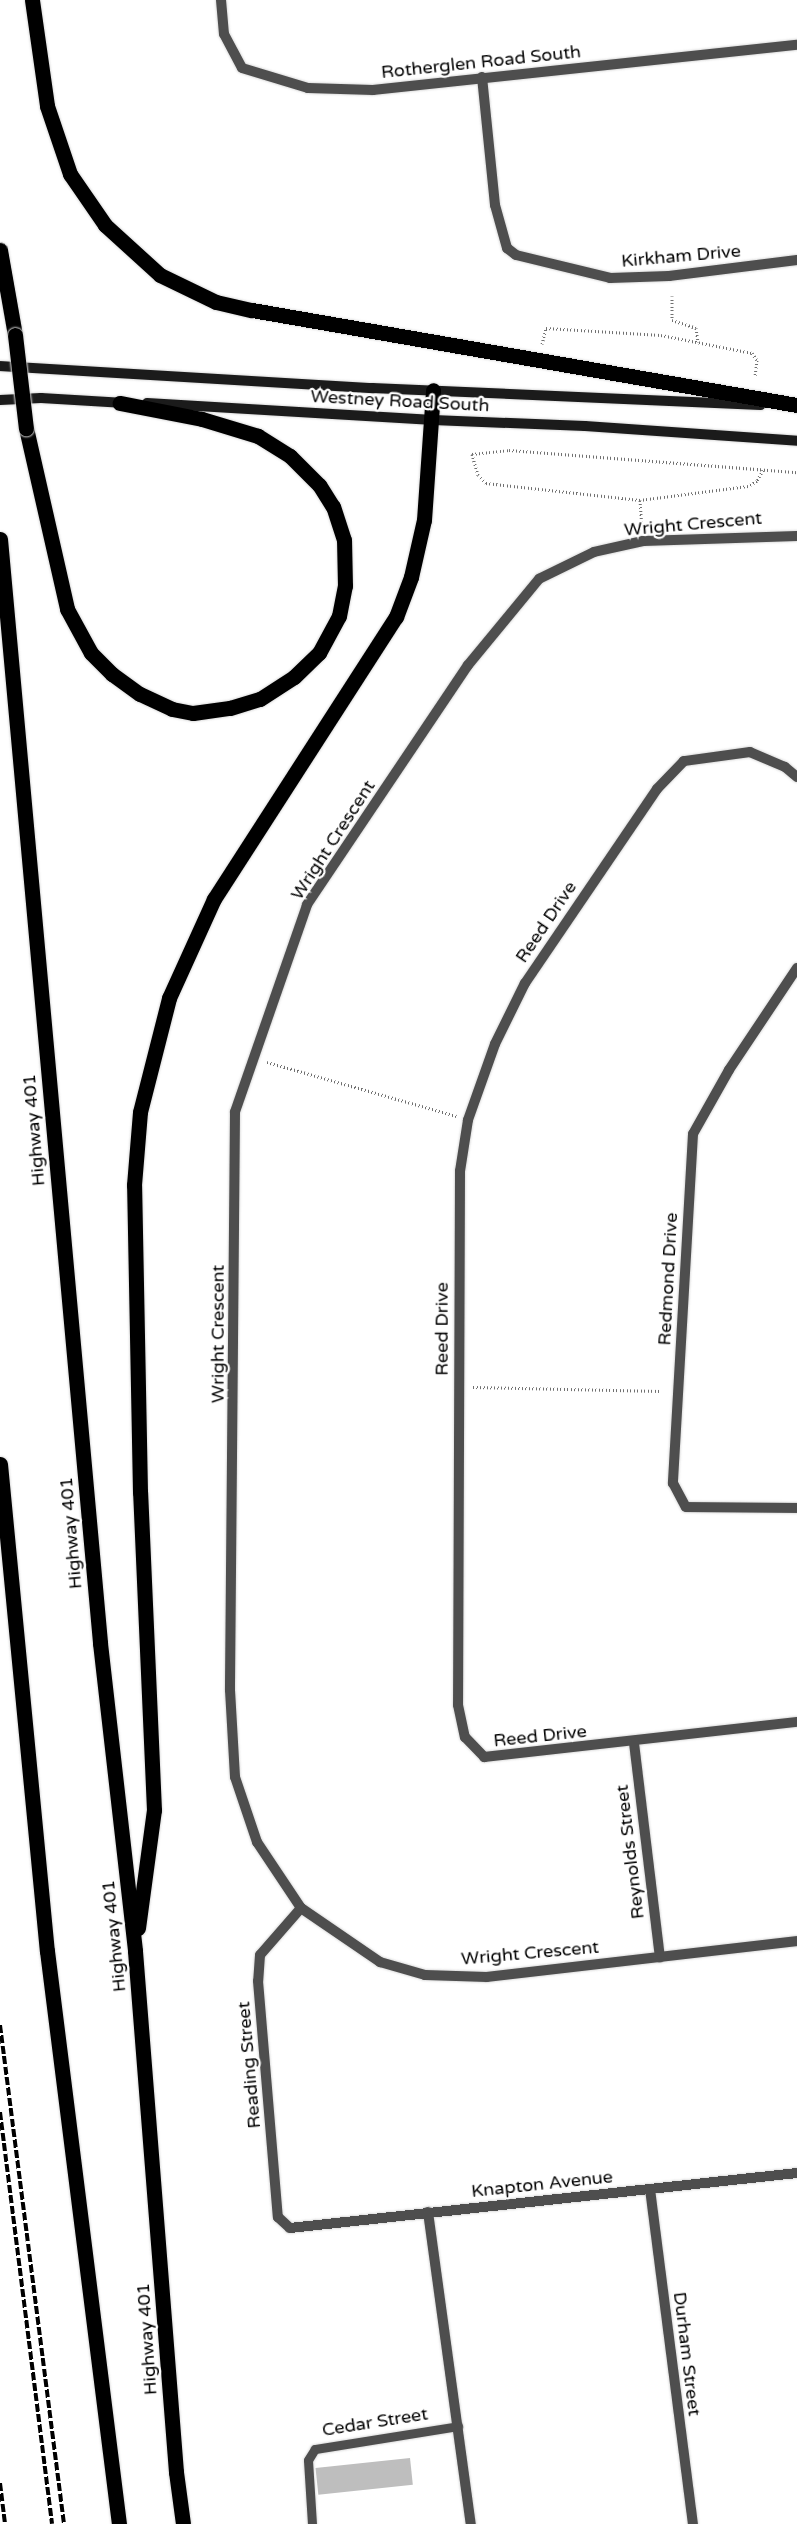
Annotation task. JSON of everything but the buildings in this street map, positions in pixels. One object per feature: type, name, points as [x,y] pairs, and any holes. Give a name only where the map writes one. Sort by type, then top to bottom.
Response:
[{"type":"highway","points":[[32,0],[47,106],[70,174],[105,225],[160,275],[216,302],[252,310],[797,405]]},
{"type":"highway","points":[[0,250],[15,335],[26,428],[67,609],[91,653],[112,674],[140,694],[172,709],[193,713],[230,708],[260,699],[294,677],[319,653],[339,616],[345,586],[344,540],[333,507],[319,484],[290,456],[258,436],[202,419],[120,403]]},
{"type":"highway","points":[[135,1951],[154,1810],[140,1492],[134,1205],[140,1112],[169,998],[214,898],[396,617],[411,577],[424,520],[433,420],[433,390]]},
{"type":"highway","name":"Highway 401","points":[[0,539],[100,1643],[135,1951],[176,2472],[183,2524]]},
{"type":"highway","points":[[0,1464],[6,1543],[48,1961],[119,2524]]},
{"type":"highway","points":[[0,1504],[6,1543]]},
{"type":"main road","name":"Westney Road South","points":[[0,366],[433,390],[797,405]]},
{"type":"main road","name":"Westney Road South","points":[[0,400],[41,398],[120,403],[233,406],[433,420],[585,426],[797,441]]},
{"type":"street","name":"Rotherglen Road South","points":[[221,0],[224,34],[242,68],[308,88],[373,90],[797,45]]},
{"type":"street","name":"Kirkham Drive","points":[[482,77],[495,205],[507,248],[516,255],[610,278],[669,276],[797,260]]},
{"type":"street","name":"Wright Crescent","points":[[797,536],[643,541],[594,552],[539,580],[468,665],[307,905],[235,1112],[230,1690],[235,1777],[257,1842],[301,1908],[380,1962],[425,1976],[487,1977],[797,1941]]},
{"type":"street","name":"Reed Drive","points":[[797,777],[785,768],[750,752],[713,755],[684,761],[657,789],[524,983],[495,1044],[468,1120],[460,1171],[458,1705],[465,1737],[484,1758],[634,1743],[797,1722]]},
{"type":"street","name":"Redmond Drive","points":[[797,968],[729,1070],[693,1134],[673,1483],[686,1507],[797,1508]]},
{"type":"street","name":"Reynolds Street","points":[[634,1743],[660,1957]]},
{"type":"street","name":"Reading Street","points":[[290,2228],[278,2217],[258,1981],[260,1955],[301,1908]]},
{"type":"street","name":"Knapton Avenue","points":[[290,2228],[797,2173]]},
{"type":"street","name":"Durham Street","points":[[650,2189],[693,2524]]},
{"type":"street","points":[[428,2212],[472,2524]]},
{"type":"lane","name":"Cedar Street","points":[[312,2524],[308,2460],[315,2449],[458,2426]]},
{"type":"path","points":[[672,296],[672,320],[696,328],[698,342]]},
{"type":"path","points":[[542,344],[546,328],[661,335],[752,353],[757,360],[755,377]]},
{"type":"path","points":[[763,470],[757,481],[748,486],[640,500],[486,483],[478,475],[472,454],[509,450],[797,472]]},
{"type":"path","points":[[640,500],[643,541]]},
{"type":"path","points":[[254,1060],[468,1120]]},
{"type":"path","points":[[459,1387],[660,1391]]},
{"type":"railway","points":[[0,2025],[64,2524]]},
{"type":"railway","points":[[0,2112],[52,2524]]},
{"type":"railway","points":[[0,2483],[5,2524]]}]
